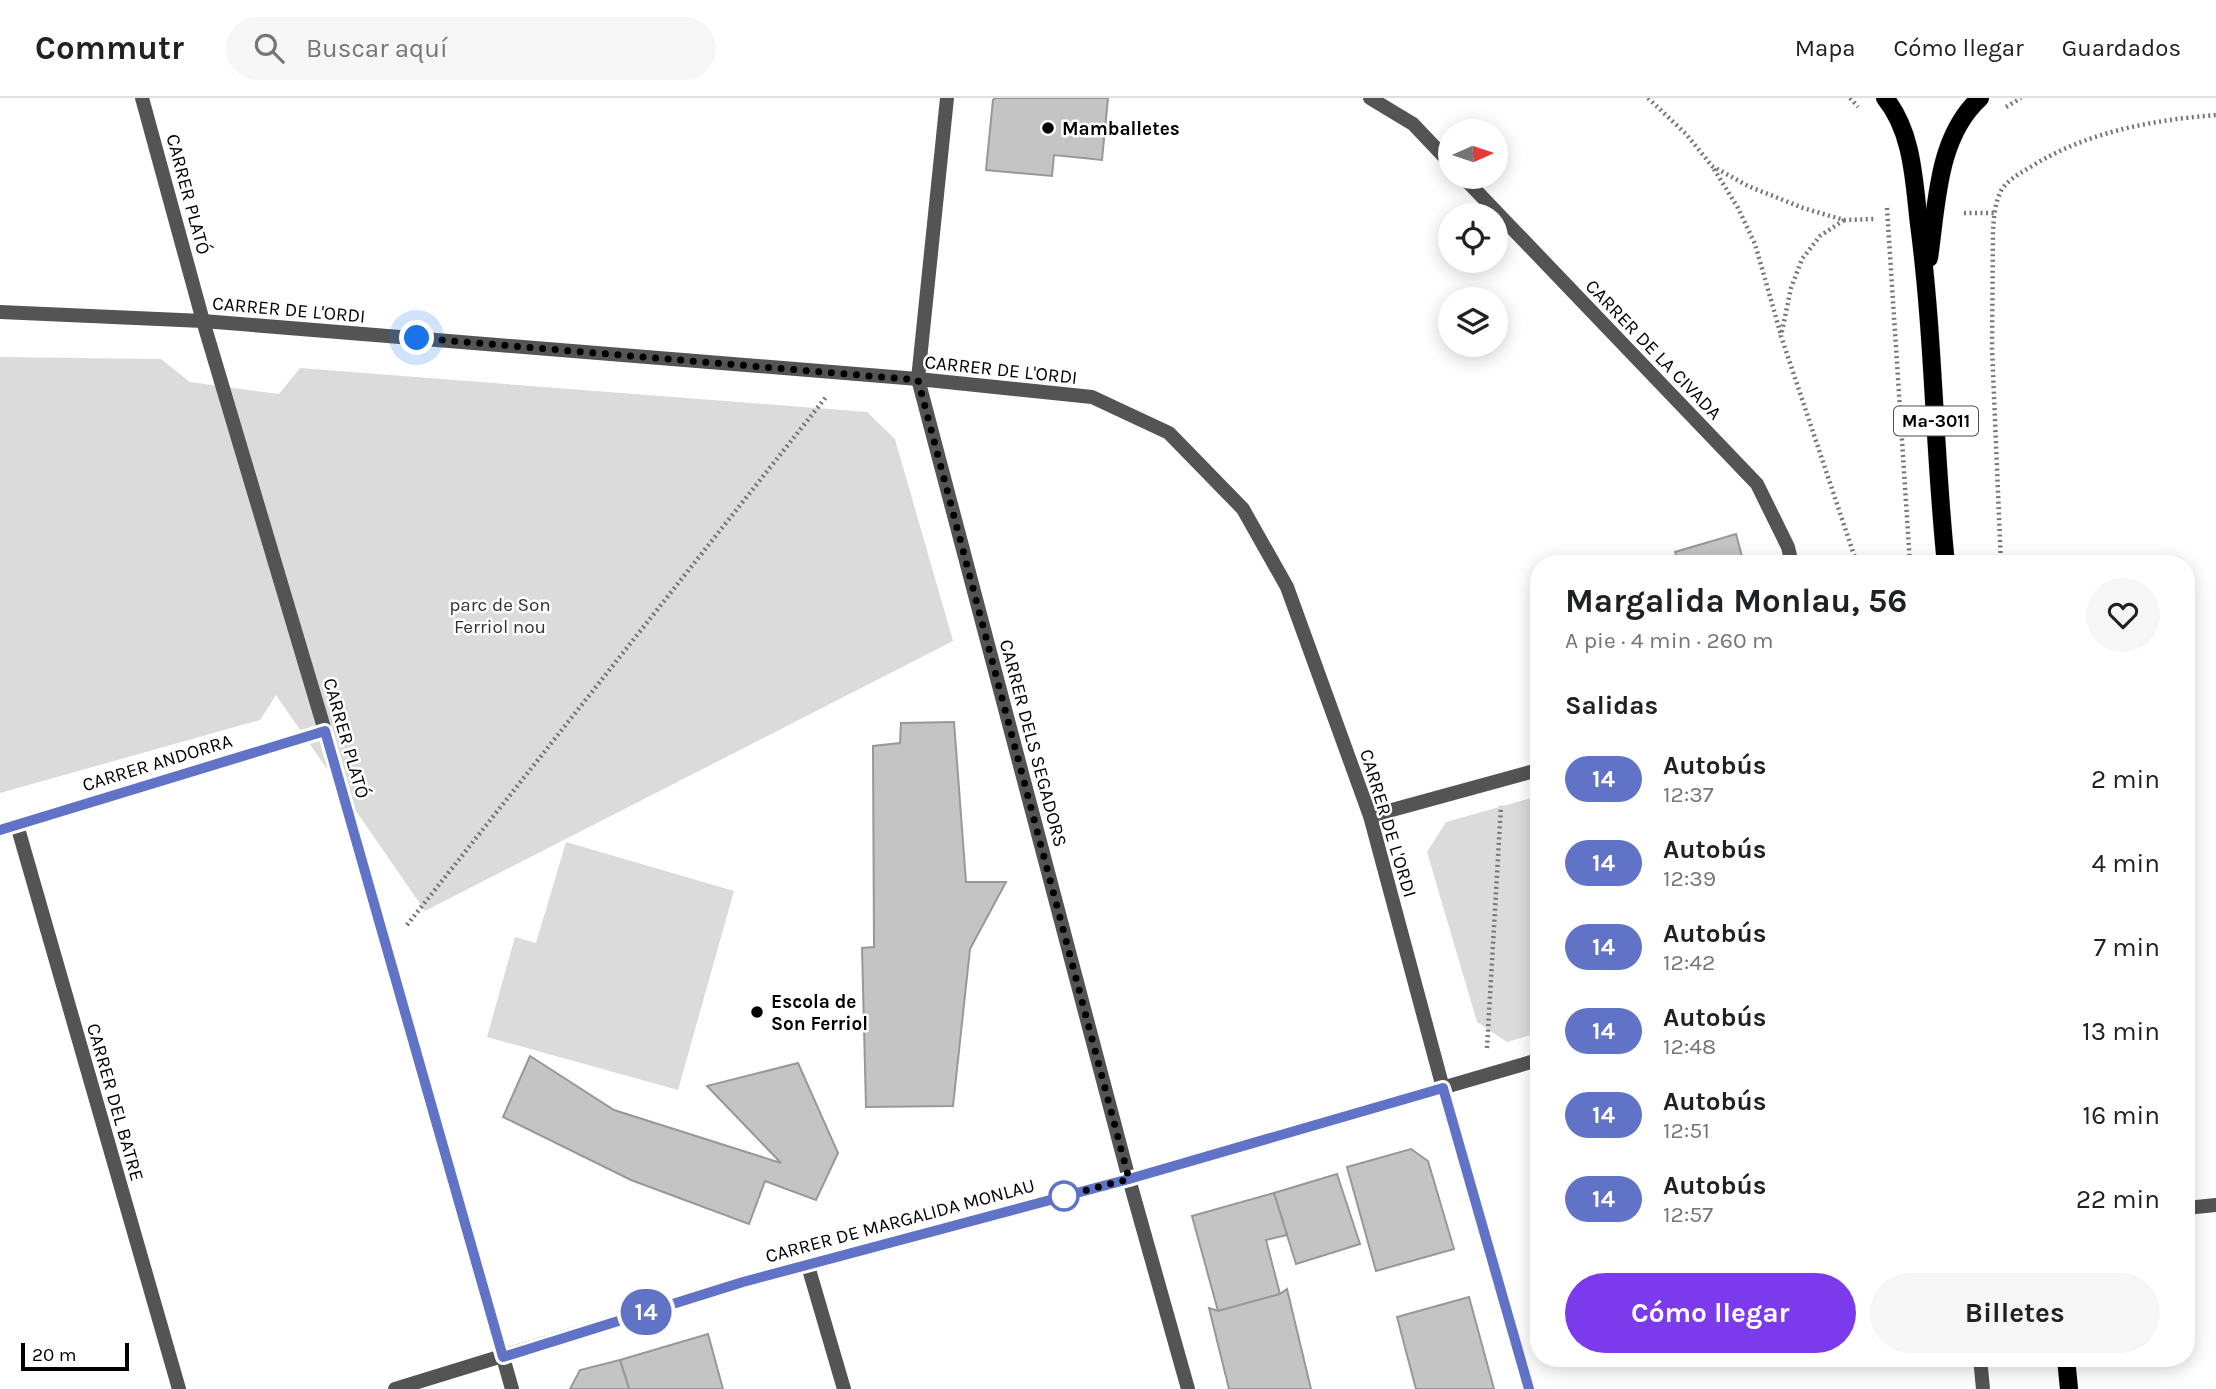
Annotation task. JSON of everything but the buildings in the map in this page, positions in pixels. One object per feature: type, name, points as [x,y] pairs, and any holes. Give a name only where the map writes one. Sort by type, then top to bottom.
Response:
[{"type":"main road","name":"Ma-3011","points":[[1885,98],[1906,138],[1912,169],[1926,279],[1945,555]]},
{"type":"main road","name":"Ma-3011","points":[[1926,279],[1942,171],[1950,140],[1968,109],[1980,98]]},
{"type":"main road","points":[[2067,1367],[2069,1389]]},
{"type":"street","name":"CARRER PLATÓ","points":[[142,98],[203,321],[325,731],[512,1389]]},
{"type":"street","name":"CARRER DELS SEGADORS","points":[[947,98],[918,380],[1129,1179],[1188,1389]]},
{"type":"street","points":[[1370,98],[1413,124],[1438,150]]},
{"type":"street","name":"CARRER DE LA CIVADA","points":[[1474,189],[1757,484],[1790,555]]},
{"type":"street","name":"CARRER DE L'ORDI","points":[[0,312],[203,321],[845,373],[1092,397],[1170,433],[1243,509],[1287,587],[1370,816],[1443,1088],[1529,1389]]},
{"type":"street","name":"CARRER ANDORRA","points":[[0,830],[325,731]]},
{"type":"street","points":[[1370,816],[1530,773]]},
{"type":"street","name":"CARRER DEL BATRE","points":[[17,825],[179,1389]]},
{"type":"street","name":"CARRER DE MARGALIDA MONLAU","points":[[395,1389],[743,1282],[1129,1179],[1530,1062]]},
{"type":"street","points":[[2195,1207],[2216,1205]]},
{"type":"street","points":[[808,1266],[844,1389]]},
{"type":"street","points":[[1981,1367],[1983,1389]]},
{"type":"path","points":[[1648,98],[1686,134],[1712,166],[1738,208],[1755,244],[1781,336],[1854,555]]},
{"type":"path","points":[[2001,555],[1992,348],[1994,213],[2001,191],[2011,178],[2051,154],[2088,139],[2175,118],[2216,115]]},
{"type":"path","points":[[1712,166],[1748,186],[1803,208],[1844,220],[1874,219]]},
{"type":"path","points":[[1886,204],[1909,555]]},
{"type":"path","points":[[1964,213],[1994,213]]},
{"type":"path","points":[[1781,336],[1791,288],[1802,259],[1820,236],[1844,220]]},
{"type":"path","points":[[387,950],[845,373]]},
{"type":"path","points":[[1485,1076],[1502,780]]},
{"type":"green space","name":"parc de Son Ferriol nou","points":[[0,357],[161,359],[190,382],[279,394],[300,368],[867,412],[895,439],[953,641],[425,911],[276,695],[260,720],[0,793]]},
{"type":"green space","points":[[1530,798],[1530,1035],[1507,1042],[1477,1022],[1427,852],[1446,822]]},
{"type":"green space","points":[[566,842],[734,891],[678,1090],[487,1037],[515,937],[536,943]]},
{"type":"bus line","name":"14","points":[[0,830],[325,731],[503,1357],[743,1282],[1129,1179],[1443,1088],[1529,1389]]},
{"type":"place","name":"Mamballetes","points":[[1048,128]]},
{"type":"place","name":"Escola de Son Ferriol","points":[[757,1012]]},
{"type":"route","points":[[417,338],[918,380],[1129,1179],[1064,1196]]}]
